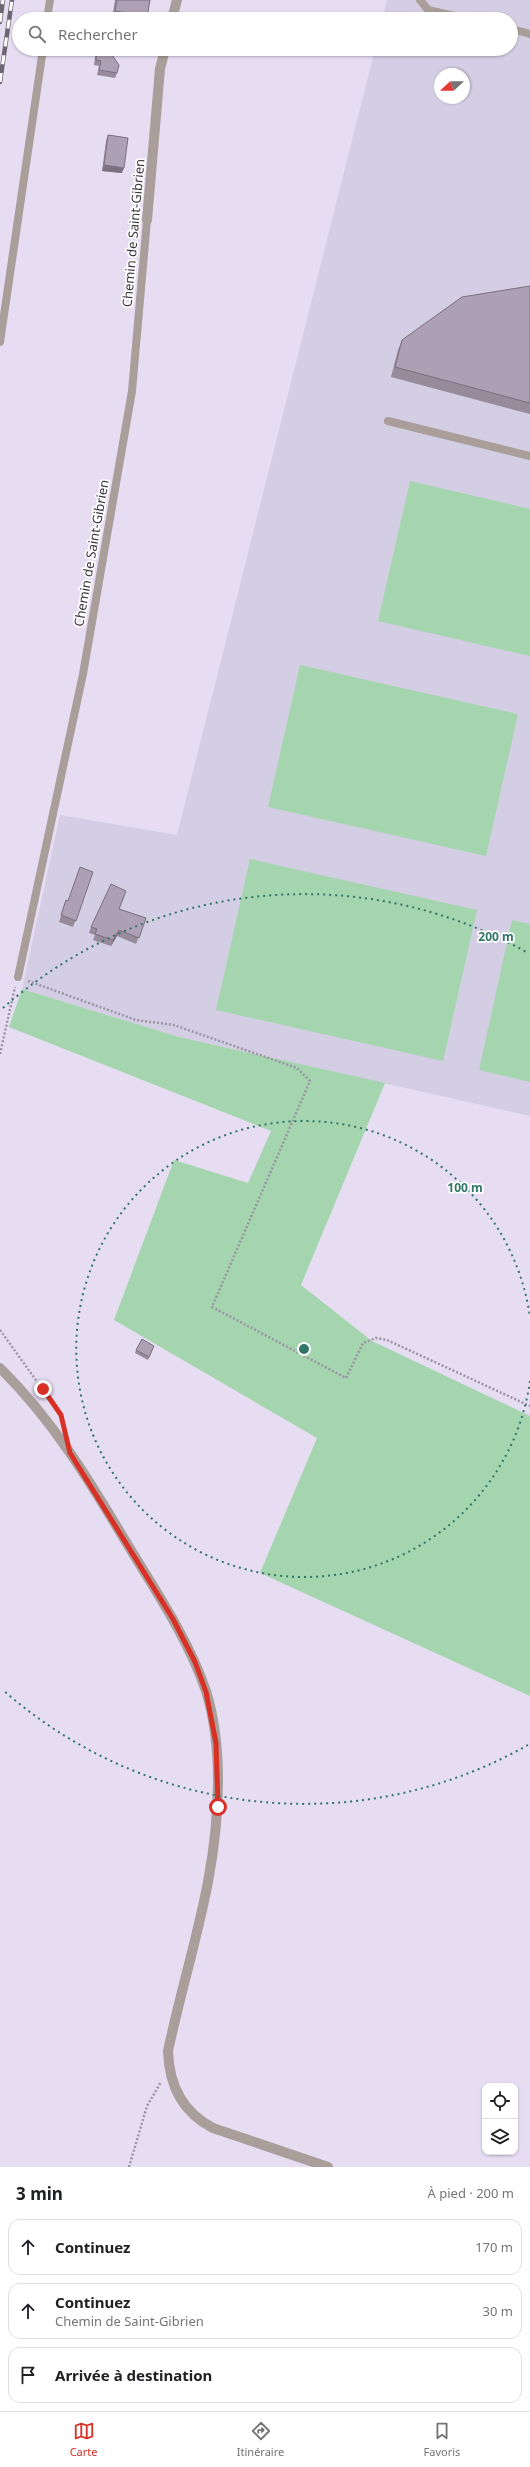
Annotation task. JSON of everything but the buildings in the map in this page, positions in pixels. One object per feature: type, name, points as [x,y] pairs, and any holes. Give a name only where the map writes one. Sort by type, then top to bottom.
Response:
[{"type":"street","points":[[174,12],[177,0]]},
{"type":"street","name":"Chemin de Saint-Gibrien","points":[[147,220],[160,68],[163,56]]},
{"type":"street","points":[[0,1368],[38,1409],[79,1465],[173,1619],[195,1662],[206,1692],[216,1743],[218,1768],[218,1807],[212,1869],[201,1925],[169,2045],[168,2070],[179,2098],[202,2123],[328,2167]]},
{"type":"lane","points":[[48,12],[50,0]]},
{"type":"lane","points":[[420,0],[428,10],[437,12]]},
{"type":"lane","points":[[518,31],[530,34]]},
{"type":"lane","points":[[0,342],[42,56]]},
{"type":"lane","name":"Chemin de Saint-Gibrien","points":[[18,977],[83,674],[130,399],[147,220]]},
{"type":"lane","points":[[388,421],[530,456]]},
{"type":"path","points":[[0,1054],[18,977],[136,1020],[174,1025],[297,1068],[310,1081],[212,1307],[346,1378],[363,1344],[376,1338],[387,1340],[530,1406]]},
{"type":"path","points":[[0,1330],[61,1415],[63,1422]]},
{"type":"path","points":[[129,2167],[147,2106],[168,2070]]},
{"type":"shaded area","points":[[387,0],[530,0],[530,1116],[179,1037],[22,989],[60,815],[177,835],[373,56],[518,56],[518,12],[384,12]]},
{"type":"green space","points":[[410,481],[530,509],[530,656],[378,621]]},
{"type":"green space","points":[[300,665],[518,714],[486,856],[268,807]]},
{"type":"green space","points":[[250,859],[477,910],[443,1061],[216,1010]]},
{"type":"green space","points":[[512,920],[530,924],[530,1082],[479,1070]]},
{"type":"green space","points":[[22,989],[179,1037],[385,1083],[301,1285],[372,1341],[530,1416],[530,1696],[260,1573],[317,1438],[114,1320],[174,1160],[248,1183],[271,1131],[9,1027]]},
{"type":"railway","points":[[0,22],[3,0]]},
{"type":"railway","points":[[0,82],[12,0]]},
{"type":"route","points":[[43,1389],[61,1415],[70,1453],[79,1465],[173,1619],[195,1662],[206,1692],[212,1717],[218,1768],[218,1807]]}]
